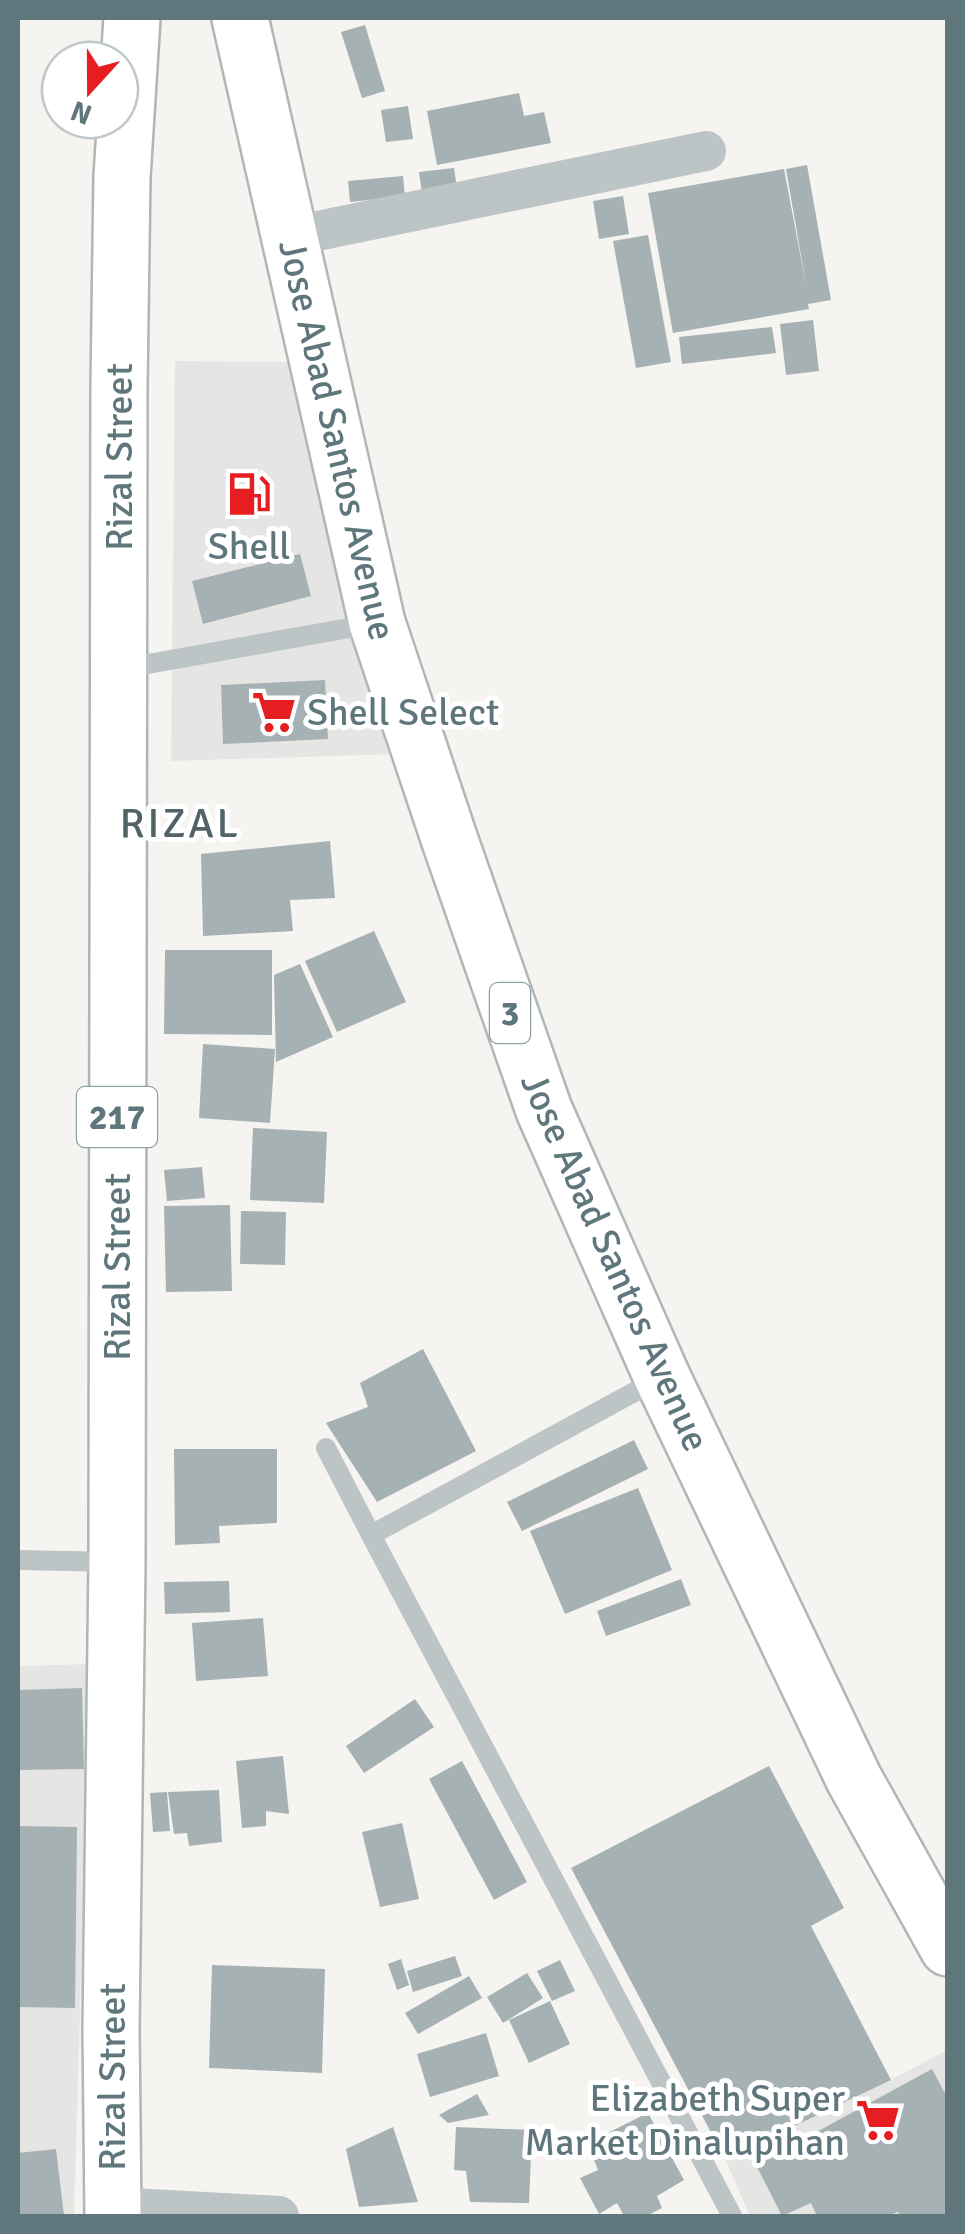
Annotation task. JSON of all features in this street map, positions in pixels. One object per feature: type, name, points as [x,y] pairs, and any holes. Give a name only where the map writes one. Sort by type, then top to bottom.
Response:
[{"type":"main road","name":"Rizal Street","points":[[113,2212],[119,386],[122,177],[132,18]]},
{"type":"main road","name":"Jose Abad Santos Avenue","points":[[240,18],[377,623],[544,1110],[662,1376],[854,1779],[948,1948]]},
{"type":"street","points":[[288,237],[706,151]]},
{"type":"street","points":[[113,2212],[279,2216]]},
{"type":"lane","points":[[118,669],[377,623]]},
{"type":"lane","points":[[371,1535],[662,1376]]},
{"type":"lane","points":[[326,1448],[732,2216]]},
{"type":"lane","points":[[18,1560],[116,1562]]},
{"type":"shaded area","name":"Shell","points":[[175,361],[291,362],[397,754],[171,761]]},
{"type":"shaded area","points":[[90,1664],[74,2216],[18,2216],[18,1666]]},
{"type":"shaded area","name":"Elizabeth Super Market Dinalupihan","points":[[947,2050],[947,2216],[750,2216],[725,2159]]},
{"type":"building","points":[[365,25],[385,91],[362,98],[341,32]]},
{"type":"building","points":[[519,93],[524,116],[544,112],[551,143],[437,165],[427,111]]},
{"type":"building","points":[[408,106],[413,139],[386,142],[381,110]]},
{"type":"building","points":[[807,165],[831,300],[808,304],[809,309],[673,333],[648,193],[784,169],[807,290],[786,169]]},
{"type":"building","points":[[454,168],[458,195],[423,199],[419,172]]},
{"type":"building","points":[[403,176],[405,196],[350,202],[348,181]]},
{"type":"building","points":[[623,196],[629,234],[599,239],[593,201]]},
{"type":"building","points":[[648,235],[671,362],[636,368],[613,241]]},
{"type":"building","points":[[813,320],[819,371],[786,375],[780,324]]},
{"type":"building","points":[[772,327],[776,353],[682,364],[679,337]]},
{"type":"building","points":[[300,554],[311,596],[203,624],[192,581]]},
{"type":"building","name":"Shell Select","points":[[325,680],[328,739],[223,744],[221,685]]},
{"type":"building","points":[[330,841],[335,898],[290,900],[293,931],[203,936],[201,854]]},
{"type":"building","points":[[374,931],[406,1002],[337,1032],[305,961]]},
{"type":"building","points":[[165,950],[272,950],[272,1035],[164,1034]]},
{"type":"building","points":[[300,964],[333,1037],[276,1062],[274,975]]},
{"type":"building","points":[[203,1044],[275,1049],[270,1123],[199,1118]]},
{"type":"building","points":[[253,1128],[327,1132],[324,1203],[250,1200]]},
{"type":"building","points":[[202,1167],[205,1198],[167,1201],[164,1170]]},
{"type":"building","points":[[230,1205],[232,1291],[166,1292],[164,1206]]},
{"type":"building","points":[[241,1211],[286,1212],[285,1265],[240,1264]]},
{"type":"building","points":[[423,1349],[476,1451],[377,1502],[326,1423],[368,1407],[360,1383]]},
{"type":"building","points":[[634,1440],[648,1469],[522,1531],[507,1502]]},
{"type":"building","points":[[174,1449],[277,1449],[277,1523],[219,1526],[220,1543],[175,1545]]},
{"type":"building","points":[[638,1488],[672,1570],[565,1614],[530,1531]]},
{"type":"building","points":[[681,1579],[691,1605],[606,1636],[597,1611]]},
{"type":"building","points":[[229,1581],[230,1612],[165,1614],[164,1582]]},
{"type":"building","points":[[263,1618],[268,1676],[196,1681],[192,1623]]},
{"type":"building","points":[[82,1688],[84,1769],[18,1770],[18,1690]]},
{"type":"building","points":[[415,1699],[434,1727],[364,1773],[346,1746]]},
{"type":"building","points":[[283,1756],[289,1814],[266,1811],[266,1826],[242,1828],[236,1761]]},
{"type":"building","points":[[462,1761],[527,1882],[494,1900],[429,1779]]},
{"type":"building","points":[[769,1766],[844,1908],[811,1926],[891,2080],[725,2159],[571,1868]]},
{"type":"building","points":[[219,1790],[222,1842],[189,1846],[187,1833],[174,1834],[168,1792]]},
{"type":"building","points":[[167,1792],[170,1831],[153,1832],[150,1793]]},
{"type":"building","points":[[402,1823],[419,1899],[380,1907],[362,1832]]},
{"type":"building","points":[[18,1826],[77,1827],[75,2008],[18,2007]]},
{"type":"building","points":[[455,1956],[462,1976],[413,1992],[407,1971]]},
{"type":"building","points":[[401,1959],[409,1985],[397,1990],[388,1964]]},
{"type":"building","points":[[560,1960],[575,1991],[552,2001],[537,1971]]},
{"type":"building","points":[[212,1965],[325,1969],[322,2073],[209,2068]]},
{"type":"building","points":[[527,1973],[543,1998],[503,2023],[487,1997]]},
{"type":"building","points":[[469,1976],[482,1998],[418,2034],[405,2013]]},
{"type":"building","points":[[550,2001],[570,2044],[529,2063],[509,2020]]},
{"type":"building","points":[[486,2033],[499,2076],[430,2097],[417,2054]]},
{"type":"building","name":"Elizabeth Super Market Dinalupihan","points":[[932,2069],[948,2099],[948,2216],[901,2216],[898,2212],[887,2216],[817,2216],[811,2203],[782,2216],[756,2165]]},
{"type":"building","points":[[477,2094],[489,2115],[448,2123],[439,2115]]},
{"type":"building","points":[[648,2113],[684,2180],[657,2196],[662,2208],[646,2216],[624,2216],[617,2203],[599,2214],[580,2178],[598,2170],[587,2143]]},
{"type":"building","points":[[393,2127],[418,2202],[359,2207],[346,2149]]},
{"type":"building","points":[[456,2127],[532,2130],[529,2203],[470,2202],[466,2171],[454,2170]]},
{"type":"building","points":[[56,2149],[64,2216],[18,2216],[18,2153]]},
{"type":"place","name":"Shell","points":[[249,494]]},
{"type":"place","name":"Shell Select","points":[[274,712]]},
{"type":"place","name":"Elizabeth Super Market Dinalupihan","points":[[878,2120]]},
{"type":"district","name":"RIZAL","points":[[180,823]]}]
